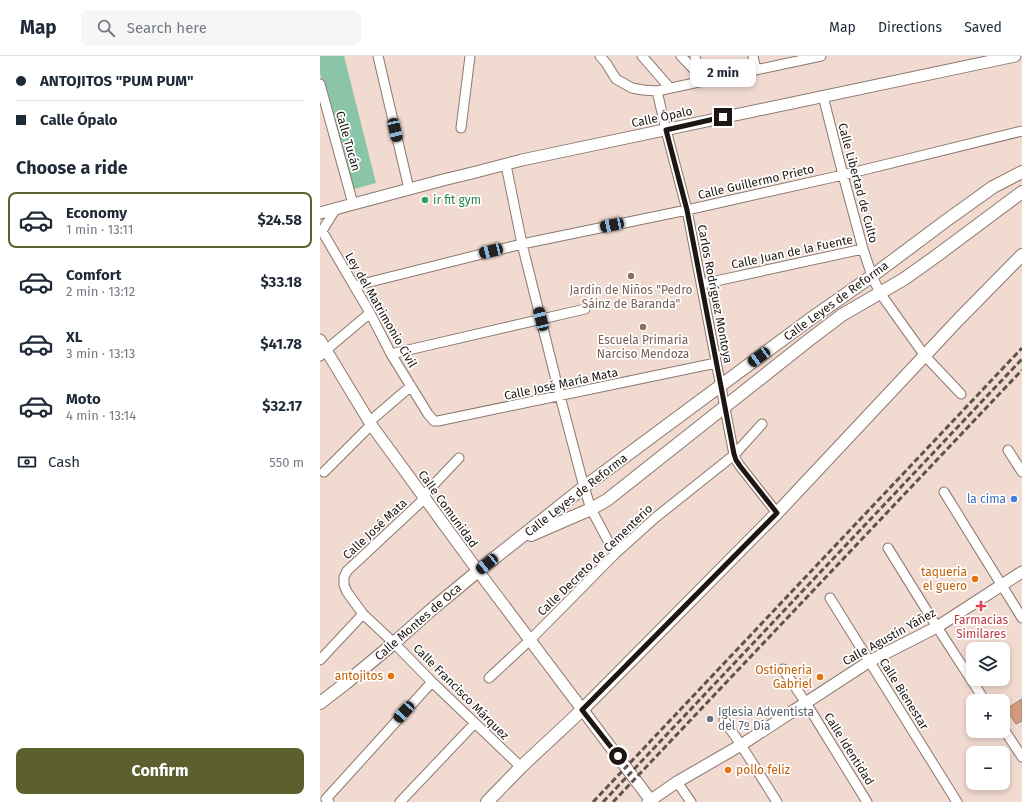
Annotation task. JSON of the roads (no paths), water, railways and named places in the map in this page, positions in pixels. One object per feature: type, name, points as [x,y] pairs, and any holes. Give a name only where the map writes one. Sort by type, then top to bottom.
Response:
[{"type":"main road","name":"Calle Leyes de Reforma","points":[[515,541],[584,487],[809,320],[872,276],[993,187],[1022,172]]},
{"type":"main road","name":"Calle Leyes de Reforma","points":[[515,541],[591,509],[607,500],[809,340],[837,320],[904,279],[1022,192]]},
{"type":"main road","points":[[487,802],[521,767],[582,710],[777,513],[959,319],[1022,255]]},
{"type":"main road","name":"Calle Montes de Oca","points":[[320,703],[346,683],[431,610],[515,541]]},
{"type":"street","points":[[378,56],[409,190]]},
{"type":"street","points":[[462,128],[470,56]]},
{"type":"street","points":[[600,56],[616,79],[632,88],[657,91],[699,78],[756,70],[821,56]]},
{"type":"street","points":[[642,56],[670,88]]},
{"type":"street","points":[[681,56],[699,78]]},
{"type":"street","points":[[695,56],[699,78]]},
{"type":"street","points":[[753,56],[756,70]]},
{"type":"street","name":"Calle Ópalo","points":[[320,214],[522,160],[1015,56]]},
{"type":"street","name":"Calle Tucán","points":[[320,84],[353,204]]},
{"type":"street","name":"Carlos Rodríguez Montoya","points":[[657,91],[687,210],[716,363],[722,385],[734,454],[740,466],[777,513]]},
{"type":"street","name":"Calle Libertad de Culto","points":[[823,96],[863,249],[872,276],[880,293],[925,356],[961,394]]},
{"type":"street","name":"Calle Guillermo Prieto","points":[[354,286],[522,244],[687,210],[843,175],[1022,131]]},
{"type":"street","points":[[506,165],[522,244],[584,487],[591,509],[615,554]]},
{"type":"street","name":"Ley del Matrimonio Civil","points":[[334,210],[321,232],[370,313],[391,354],[428,414],[434,421]]},
{"type":"street","name":"Calle Juan de la Fuente","points":[[702,284],[863,249]]},
{"type":"street","points":[[391,354],[585,310]]},
{"type":"street","points":[[323,353],[370,313]]},
{"type":"street","name":"Calle Comunidad","points":[[320,340],[323,353],[370,424],[423,498],[650,801]]},
{"type":"street","name":"Calle José María Mata","points":[[434,421],[716,363]]},
{"type":"street","points":[[324,472],[370,424],[411,386]]},
{"type":"street","name":"Calle Decreto de Cementerio","points":[[489,678],[530,640],[615,554],[655,518],[734,454],[762,424]]},
{"type":"street","points":[[1008,450],[1022,472]]},
{"type":"street","points":[[423,498],[459,458]]},
{"type":"street","points":[[944,492],[1022,618]]},
{"type":"street","name":"Calle José Mata","points":[[344,577],[347,571],[423,498]]},
{"type":"street","points":[[888,548],[980,694]]},
{"type":"street","name":"Calle Agustín Yáñez","points":[[650,801],[677,782],[741,745],[870,661],[937,627],[1022,572]]},
{"type":"street","name":"Calle Francisco Márquez","points":[[344,577],[344,585],[347,592],[363,614],[394,642],[432,682],[521,767]]},
{"type":"street","name":"Calle Bienestar","points":[[830,598],[957,802]]},
{"type":"street","points":[[320,660],[363,614]]},
{"type":"street","name":"Calle Identidad","points":[[783,669],[806,703],[867,802]]},
{"type":"street","points":[[327,800],[432,682]]},
{"type":"street","points":[[724,720],[777,802]]},
{"type":"street","points":[[400,802],[475,723]]},
{"type":"street","points":[[1010,738],[1022,757]]},
{"type":"street","points":[[677,782],[690,802]]},
{"type":"railway","points":[[593,802],[1022,348]]},
{"type":"railway","points":[[603,802],[1022,359]]},
{"type":"railway","points":[[613,802],[1022,370]]},
{"type":"place","name":"ir fit gym","points":[[425,200]]},
{"type":"place","name":"Jardín de Niños \"Pedro Sáinz de Baranda\"","points":[[631,276]]},
{"type":"place","name":"Escuela Primaria Narciso Mendoza","points":[[643,327]]},
{"type":"place","name":"la cima","points":[[1014,499]]},
{"type":"place","name":"taqueria el guero","points":[[975,579]]},
{"type":"place","name":"Farmacias Similares","points":[[981,606]]},
{"type":"place","name":"antojitos","points":[[391,676]]},
{"type":"place","name":"Ostioneria Gabriel","points":[[820,677]]},
{"type":"place","name":"Iglesia Adventista del 7º Día","points":[[710,719]]},
{"type":"place","name":"pollo feliz","points":[[728,770]]}]
